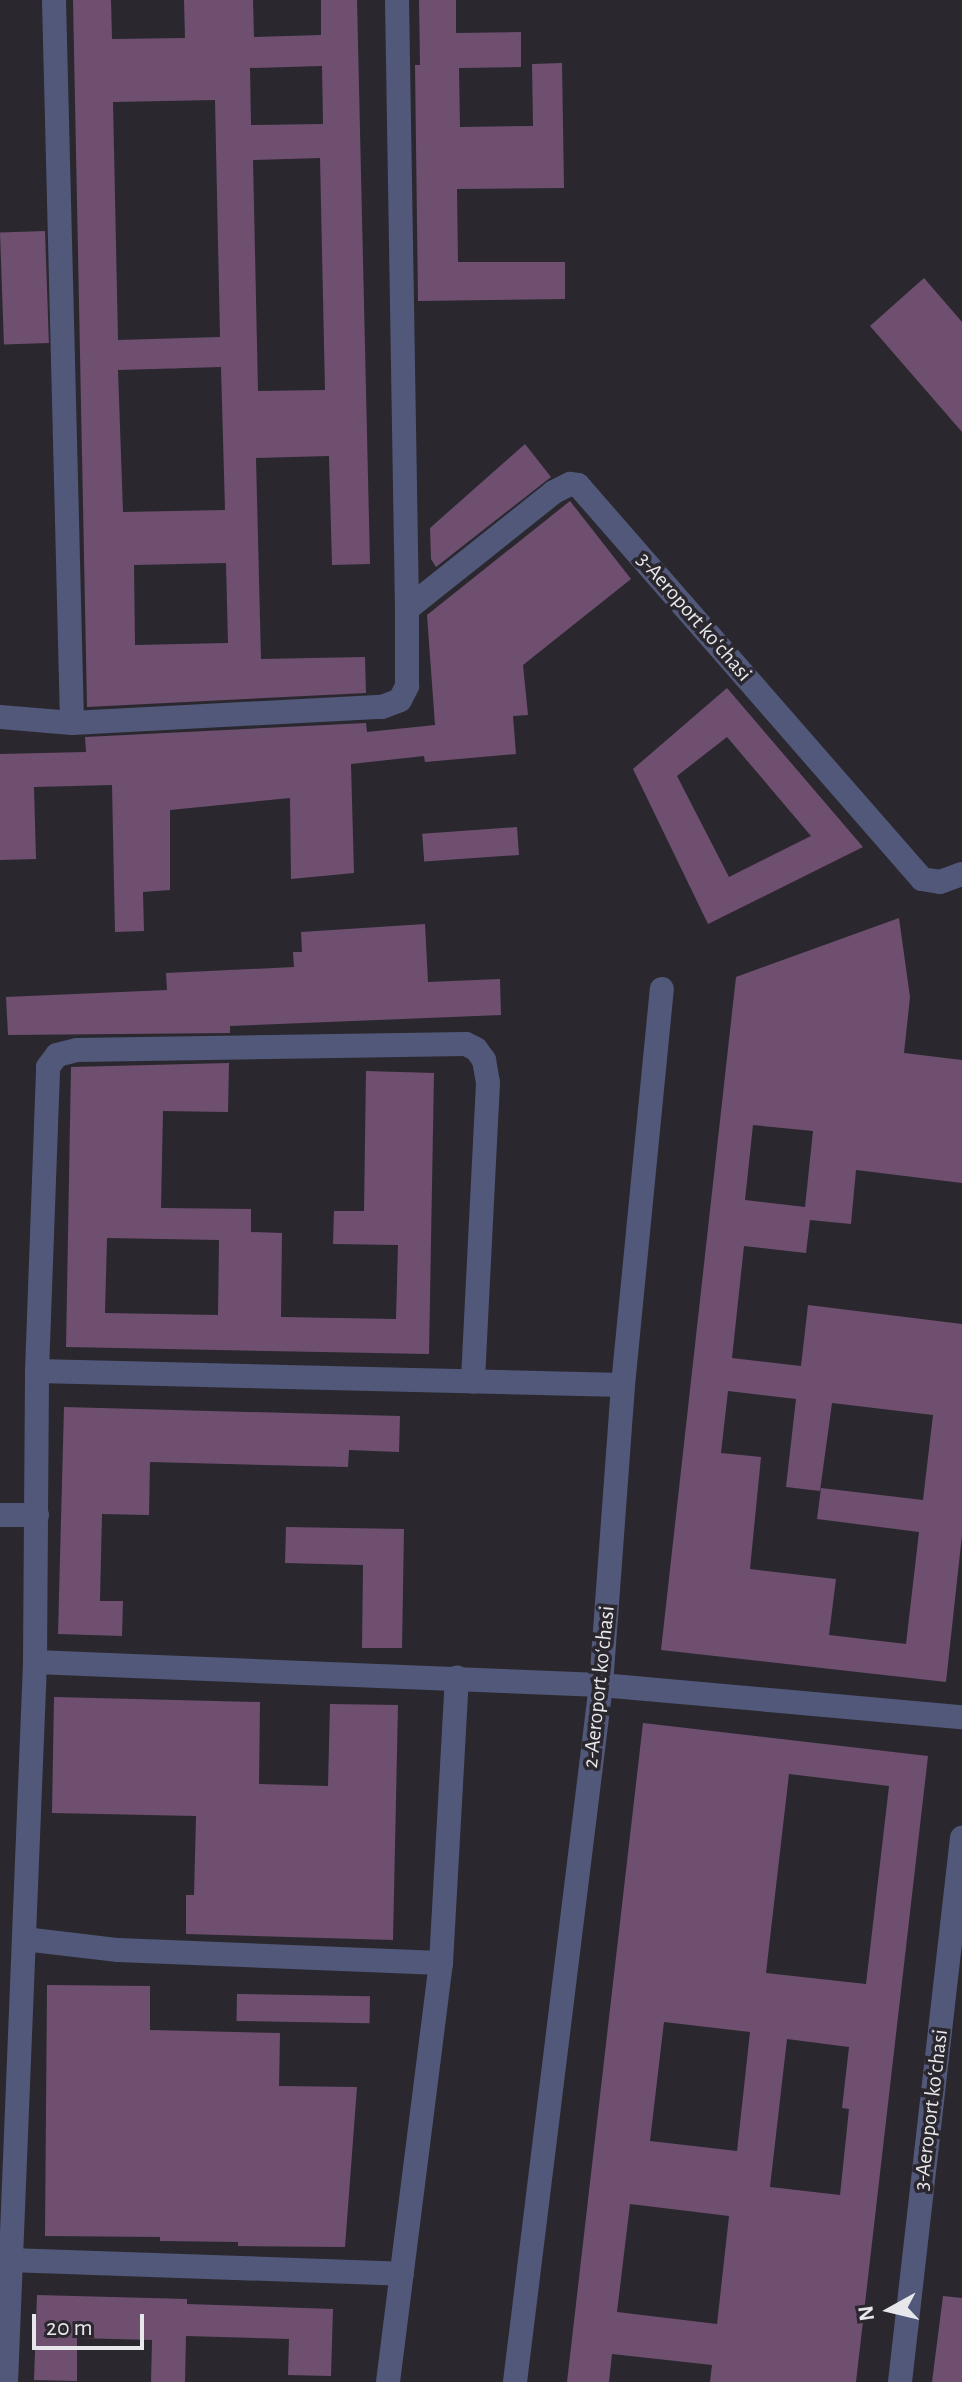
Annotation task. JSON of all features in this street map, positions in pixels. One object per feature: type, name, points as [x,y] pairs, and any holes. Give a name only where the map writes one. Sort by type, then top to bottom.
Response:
[{"type":"street","points":[[54,0],[72,723]]},
{"type":"street","points":[[0,717],[72,723],[382,707],[400,700],[407,686],[407,609],[397,0]]},
{"type":"street","name":"3-Aeroport koʻchasi","points":[[407,609],[554,492],[570,484],[578,485],[922,879],[940,882],[962,874]]},
{"type":"street","name":"2-Aeroport koʻchasi","points":[[515,2382],[601,1685],[623,1385],[662,989]]},
{"type":"street","points":[[6,2382],[35,1662],[37,1371],[44,1087],[48,1067],[57,1055],[77,1050],[466,1044],[476,1049],[484,1060],[488,1083],[473,1382]]},
{"type":"street","points":[[37,1371],[623,1385]]},
{"type":"street","points":[[0,1515],[37,1515]]},
{"type":"street","points":[[35,1662],[601,1685],[962,1717]]},
{"type":"street","points":[[388,2382],[441,1963],[457,1677]]},
{"type":"street","name":"3-Aeroport koʻchasi","points":[[900,2382],[962,1838]]},
{"type":"street","points":[[24,1939],[118,1950],[441,1963]]},
{"type":"street","points":[[9,2260],[402,2274]]},
{"type":"building","points":[[73,0],[111,0],[112,39],[185,38],[184,0],[253,0],[254,37],[321,35],[321,0],[357,0],[370,564],[332,565],[329,456],[256,458],[261,659],[365,657],[366,693],[87,707]],"holes":[[[322,66],[323,124],[251,125],[250,68]],[[215,100],[220,337],[118,340],[113,102]],[[320,158],[325,390],[258,391],[253,160]],[[221,367],[225,510],[123,512],[118,370]],[[226,563],[228,643],[135,645],[134,565]]]},
{"type":"building","points":[[419,0],[456,0],[456,33],[521,32],[521,67],[459,68],[460,127],[533,126],[532,64],[562,63],[564,188],[457,189],[458,262],[565,262],[565,299],[418,301],[415,65],[420,65]]},
{"type":"building","points":[[45,231],[49,343],[4,345],[0,233]]},
{"type":"building","points":[[924,278],[962,322],[962,432],[870,326]]},
{"type":"building","points":[[525,444],[551,477],[436,567],[431,559],[430,528]]},
{"type":"building","points":[[570,501],[631,579],[523,665],[528,715],[513,716],[516,754],[425,762],[424,756],[351,764],[354,873],[291,879],[290,798],[170,810],[170,890],[143,892],[144,931],[115,932],[112,785],[34,787],[36,859],[0,860],[0,754],[86,752],[85,737],[366,723],[367,732],[435,725],[427,615]]},
{"type":"building","points":[[727,688],[863,847],[708,924],[633,769]],"holes":[[[727,737],[811,836],[729,877],[677,776]]]},
{"type":"building","points":[[517,827],[519,855],[424,862],[422,834]]},
{"type":"building","points":[[899,918],[910,997],[904,1053],[962,1060],[962,1183],[856,1170],[851,1224],[810,1220],[806,1253],[744,1246],[732,1358],[801,1366],[808,1305],[962,1324],[962,1535],[946,1682],[661,1650],[736,977]],"holes":[[[753,1125],[813,1131],[805,1207],[745,1200]],[[728,1391],[796,1399],[786,1487],[820,1491],[832,1403],[933,1415],[923,1500],[821,1488],[817,1519],[919,1532],[906,1644],[829,1635],[836,1579],[750,1569],[761,1457],[721,1453]]]},
{"type":"building","points":[[425,924],[428,982],[500,979],[501,1015],[230,1026],[230,1033],[8,1035],[6,997],[167,990],[166,973],[294,967],[293,952],[302,952],[301,932]]},
{"type":"building","points":[[229,1063],[228,1112],[163,1111],[161,1208],[251,1209],[251,1232],[282,1233],[281,1317],[396,1319],[398,1245],[333,1244],[334,1211],[364,1211],[366,1071],[434,1073],[429,1354],[66,1347],[71,1067]],"holes":[[[107,1238],[219,1240],[218,1315],[105,1313]]]},
{"type":"building","points":[[64,1407],[400,1416],[399,1452],[349,1450],[348,1467],[150,1462],[149,1515],[102,1514],[100,1601],[123,1601],[122,1636],[58,1634]]},
{"type":"building","points":[[286,1527],[404,1529],[402,1648],[362,1648],[363,1565],[285,1563]]},
{"type":"building","points":[[54,1697],[260,1702],[259,1784],[328,1786],[330,1704],[398,1705],[393,1940],[186,1934],[186,1895],[194,1895],[196,1816],[52,1813]]},
{"type":"building","points":[[643,1723],[928,1756],[856,2382],[710,2382],[712,2365],[612,2354],[609,2382],[567,2382]],"holes":[[[789,1774],[889,1786],[866,1984],[766,1973]],[[664,2022],[750,2032],[737,2151],[650,2141]],[[787,2039],[849,2047],[842,2108],[849,2109],[840,2195],[770,2187]],[[630,2204],[729,2216],[717,2324],[617,2312]]]},
{"type":"building","points":[[47,1985],[150,1986],[150,2030],[280,2033],[279,2086],[357,2087],[345,2247],[238,2246],[238,2242],[160,2241],[160,2237],[45,2236]]},
{"type":"building","points":[[237,1994],[370,1996],[370,2023],[237,2021]]},
{"type":"building","points":[[37,2295],[187,2299],[187,2304],[333,2309],[331,2376],[288,2375],[289,2339],[186,2336],[185,2382],[151,2382],[152,2340],[77,2338],[77,2381],[34,2380]]},
{"type":"building","points":[[943,2296],[962,2298],[962,2382],[932,2382]]}]
